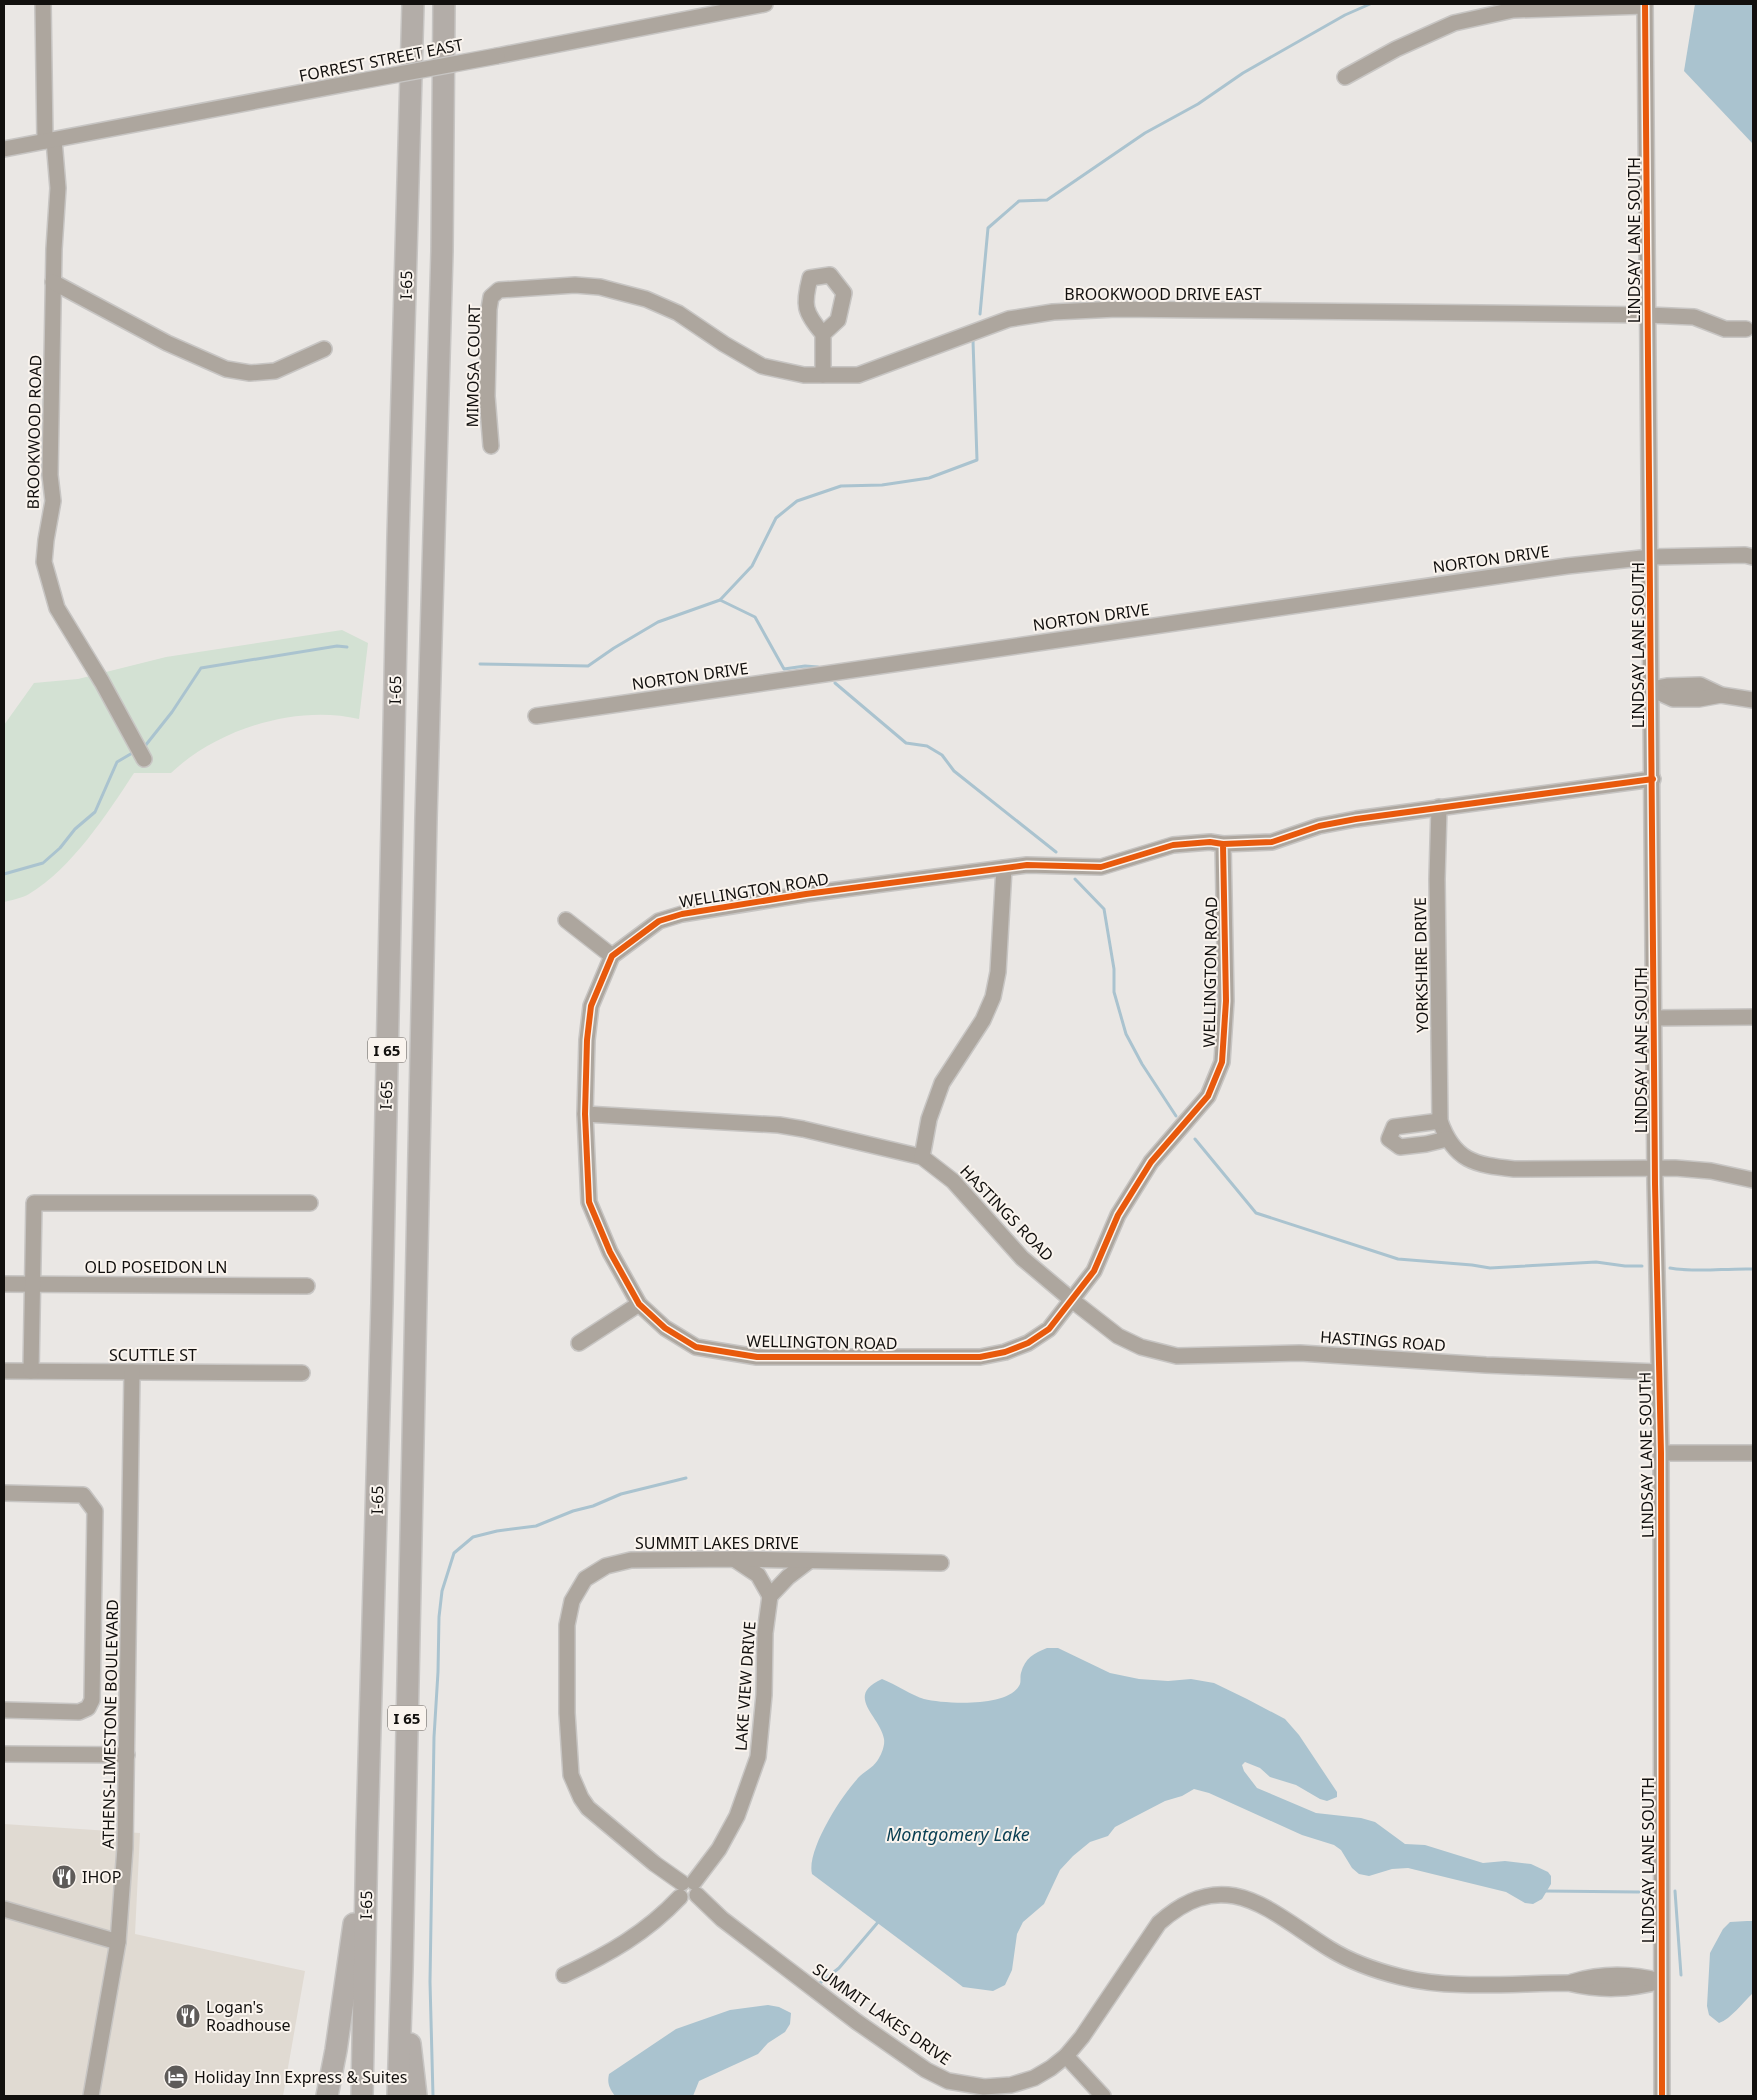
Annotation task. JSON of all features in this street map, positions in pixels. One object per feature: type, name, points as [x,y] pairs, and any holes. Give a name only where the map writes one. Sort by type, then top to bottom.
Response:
[{"type":"highway","name":"I-65","points":[[362,2096],[383,1293],[398,538],[413,4]]},
{"type":"highway","name":"I 65","points":[[398,2096],[426,838],[441,280],[444,4]]},
{"type":"highway","points":[[327,2096],[336,2050],[368,1832]]},
{"type":"highway","points":[[402,1970],[416,2096]]},
{"type":"street","name":"BROOKWOOD ROAD","points":[[43,4],[50,140],[58,188],[50,475],[52,501],[44,562],[57,608],[102,682],[144,759]]},
{"type":"street","name":"FORREST STREET EAST","points":[[4,149],[765,4]]},
{"type":"street","points":[[1345,77],[1396,49],[1454,23],[1512,10],[1645,5]]},
{"type":"street","name":"LINDSAY LANE SOUTH","points":[[1645,5],[1655,1168],[1661,1453],[1662,2096]]},
{"type":"street","points":[[54,282],[167,343],[226,369],[250,373],[275,371],[324,349]]},
{"type":"street","name":"BROOKWOOD DRIVE EAST","points":[[499,290],[576,285],[615,290],[646,299],[678,313],[724,344],[762,366],[804,375],[823,376],[858,375],[1009,319],[1053,312],[1117,309],[1648,315],[1694,317],[1725,329],[1746,329]]},
{"type":"street","name":"MIMOSA COURT","points":[[491,446],[487,396],[489,309],[491,297],[499,290]]},
{"type":"street","points":[[822,334],[823,376]]},
{"type":"street","name":"NORTON DRIVE","points":[[536,716],[1557,567],[1651,557],[1745,555],[1753,557]]},
{"type":"street","points":[[1651,689],[1667,686],[1700,685],[1721,695],[1753,700]]},
{"type":"street","name":"WELLINGTON ROAD","points":[[1223,844],[1226,1001],[1222,1062],[1208,1096],[1151,1162],[1118,1215],[1094,1271],[1073,1301],[1049,1329],[1028,1343],[1005,1352],[980,1357],[757,1357],[696,1347],[665,1328],[639,1304],[610,1252],[589,1202],[585,1114],[587,1040],[591,1006],[612,956],[659,921],[682,914],[806,894],[1004,868],[1052,864],[1101,867],[1173,846],[1210,842],[1223,844],[1272,842],[1328,824],[1653,779]]},
{"type":"street","name":"YORKSHIRE DRIVE","points":[[1439,808],[1437,879],[1440,1121],[1447,1139],[1466,1158],[1489,1167],[1514,1169],[1655,1168],[1711,1171],[1753,1180]]},
{"type":"street","points":[[922,1157],[928,1119],[942,1083],[983,1020],[993,997],[998,972],[1004,868]]},
{"type":"street","points":[[566,920],[612,956]]},
{"type":"street","points":[[1654,1018],[1753,1017]]},
{"type":"street","name":"HASTINGS ROAD","points":[[585,1114],[804,1128],[922,1157],[953,1181],[1022,1258],[1118,1336],[1140,1348],[1177,1356],[1300,1353],[1486,1365],[1658,1372]]},
{"type":"street","points":[[1440,1121],[1394,1127],[1389,1139],[1400,1147],[1447,1139]]},
{"type":"street","points":[[31,1371],[34,1203],[310,1203]]},
{"type":"street","name":"OLD POSEIDON LN","points":[[4,1284],[307,1286]]},
{"type":"street","points":[[579,1343],[639,1304]]},
{"type":"street","name":"SCUTTLE ST","points":[[4,1371],[302,1373]]},
{"type":"street","name":"ATHENS-LIMESTONE BOULEVARD","points":[[91,2096],[118,1942],[125,1848],[132,1372]]},
{"type":"street","points":[[1661,1453],[1753,1453]]},
{"type":"street","points":[[4,1493],[83,1495],[95,1511],[92,1700],[88,1708],[79,1712],[4,1710]]},
{"type":"street","points":[[734,1559],[758,1575],[770,1596],[788,1577],[809,1561]]},
{"type":"street","name":"SUMMIT LAKES DRIVE","points":[[941,1563],[734,1559],[631,1560],[606,1566],[585,1580],[572,1601],[566,1625],[567,1713],[571,1775],[581,1798],[588,1808],[607,1826],[688,1889],[722,1919],[857,2022],[926,2070],[948,2081],[984,2088],[1011,2085],[1034,2078],[1051,2068],[1066,2056],[1082,2037],[1159,1923],[1175,1908],[1197,1898],[1218,1894],[1247,1898],[1270,1909],[1332,1950],[1366,1966],[1402,1977],[1439,1983],[1568,1983],[1585,1978],[1637,1975],[1661,1981]]},
{"type":"street","name":"LAKE VIEW DRIVE","points":[[564,1975],[600,1958],[630,1940],[663,1915],[688,1889],[719,1849],[737,1816],[758,1757],[764,1695],[765,1633],[770,1596]]},
{"type":"street","points":[[4,1754],[127,1755]]},
{"type":"street","points":[[4,1909],[118,1942]]},
{"type":"street","points":[[1066,2056],[1103,2096]]},
{"type":"shaded area","points":[[4,1824],[140,1833],[135,1934],[305,1971],[283,2096],[4,2096]]},
{"type":"green space","points":[[342,630],[368,643],[359,719],[335,715],[310,715],[284,718],[259,724],[211,744],[190,757],[171,773],[134,773],[88,839],[60,870],[29,894],[4,902],[4,725],[34,683],[78,679],[166,657]]},
{"type":"water","points":[[1695,4],[1753,4],[1753,144],[1684,71]]},
{"type":"water","name":"Montgomery Lake","points":[[1047,1648],[1058,1648],[1110,1673],[1139,1679],[1168,1681],[1191,1679],[1214,1683],[1285,1719],[1299,1735],[1337,1792],[1337,1797],[1327,1801],[1320,1799],[1296,1785],[1270,1777],[1260,1768],[1245,1762],[1242,1765],[1244,1771],[1257,1788],[1316,1813],[1361,1818],[1375,1822],[1405,1844],[1425,1845],[1483,1863],[1505,1861],[1531,1864],[1548,1872],[1551,1876],[1551,1884],[1542,1899],[1533,1904],[1525,1903],[1506,1892],[1408,1868],[1392,1869],[1369,1876],[1359,1874],[1352,1868],[1341,1850],[1334,1845],[1302,1835],[1209,1793],[1194,1789],[1182,1796],[1165,1801],[1115,1827],[1108,1836],[1090,1842],[1073,1856],[1060,1870],[1044,1904],[1023,1922],[1017,1934],[1012,1970],[1005,1985],[993,1991],[963,1987],[812,1874],[815,1851],[827,1822],[844,1795],[860,1776],[871,1768],[879,1758],[884,1746],[881,1731],[867,1707],[865,1699],[866,1692],[871,1686],[882,1679],[924,1699],[961,1703],[991,1701],[1014,1692],[1020,1684],[1021,1673],[1028,1660],[1034,1654]]},
{"type":"water","points":[[1753,1921],[1753,1993],[1732,2014],[1719,2023],[1709,2015],[1707,2006],[1710,1953],[1723,1929],[1730,1922]]},
{"type":"water","points":[[768,2005],[779,2007],[791,2013],[790,2024],[785,2032],[768,2043],[758,2054],[699,2081],[693,2096],[615,2096],[611,2090],[608,2083],[609,2074],[676,2029],[730,2010]]},
{"type":"waterway","points":[[980,314],[988,228],[1019,201],[1047,200],[1145,133],[1198,104],[1243,73],[1345,15],[1370,4]]},
{"type":"waterway","points":[[480,664],[588,666],[658,622],[720,600],[752,566],[776,518],[797,501],[841,486],[882,485],[929,478],[977,460],[973,341]]},
{"type":"waterway","points":[[720,600],[755,617],[784,669],[805,666],[818,667]]},
{"type":"waterway","points":[[145,746],[172,712],[201,668],[337,646],[347,647]]},
{"type":"waterway","points":[[835,683],[906,743],[927,746],[942,755],[954,771],[1056,852]]},
{"type":"waterway","points":[[4,874],[43,863],[60,848],[75,829],[95,812],[117,762],[134,752]]},
{"type":"waterway","points":[[1075,879],[1104,909],[1114,969],[1114,992],[1126,1034],[1142,1064],[1176,1116]]},
{"type":"waterway","points":[[1195,1139],[1256,1213],[1398,1259],[1490,1268],[1596,1262],[1642,1266]]},
{"type":"waterway","points":[[1670,1268],[1701,1270],[1753,1269]]},
{"type":"waterway","points":[[433,2096],[430,1982],[434,1737],[439,1617],[442,1591],[454,1553],[473,1537],[497,1531],[536,1526],[621,1494],[686,1478]]},
{"type":"waterway","points":[[1545,1891],[1639,1892]]},
{"type":"waterway","points":[[1675,1891],[1681,1975]]},
{"type":"waterway","points":[[820,1983],[839,1968],[879,1921]]},
{"type":"cycle path","points":[[1645,4],[1655,1184],[1661,1453],[1662,2096]]},
{"type":"cycle path","points":[[1223,844],[1226,1001],[1222,1062],[1208,1096],[1151,1162],[1118,1215],[1094,1271],[1049,1329],[1028,1343],[1005,1352],[980,1357],[757,1357],[696,1347],[665,1328],[639,1304],[610,1252],[589,1202],[585,1114],[587,1040],[591,1006],[612,956],[659,921],[682,914],[806,894],[1027,865],[1101,867],[1173,845],[1210,842],[1223,844],[1272,842],[1319,826],[1356,819],[1653,779]]},
{"type":"place","name":"IHOP","points":[[64,1877]]},
{"type":"place","name":"Logan's Roadhouse","points":[[188,2016]]},
{"type":"place","name":"Holiday Inn Express & Suites","points":[[176,2077]]}]
